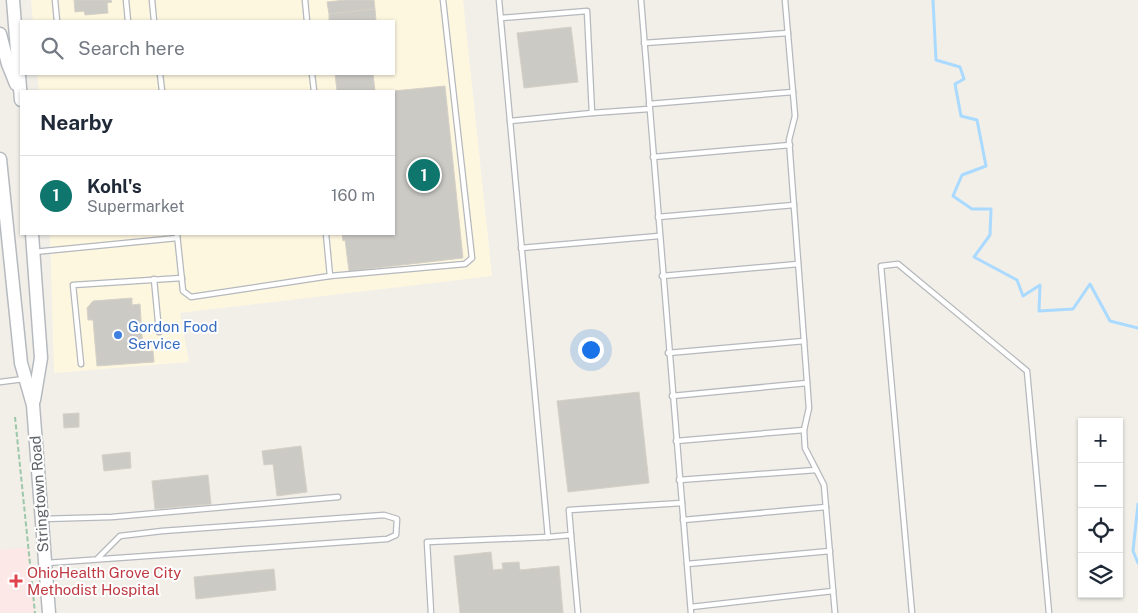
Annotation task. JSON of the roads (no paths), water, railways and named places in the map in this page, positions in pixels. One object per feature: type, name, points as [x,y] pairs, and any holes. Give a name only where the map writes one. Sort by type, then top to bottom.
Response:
[{"type":"main road","points":[[12,0],[20,90]]},
{"type":"main road","points":[[0,34],[8,64],[20,94]]},
{"type":"main road","name":"Stringtown Road","points":[[0,160],[2,207],[21,363],[33,405],[49,613]]},
{"type":"main road","name":"Stringtown Road","points":[[32,235],[42,358],[33,405]]},
{"type":"lane","points":[[55,0],[57,20]]},
{"type":"lane","points":[[126,0],[128,20]]},
{"type":"lane","points":[[152,0],[154,20]]},
{"type":"lane","points":[[305,0],[307,20]]},
{"type":"lane","points":[[33,252],[177,236],[183,291],[191,297],[330,276],[465,264],[472,258],[443,0]]},
{"type":"lane","points":[[499,0],[548,537]]},
{"type":"lane","points":[[641,0],[668,353],[691,613]]},
{"type":"lane","points":[[785,0],[794,116],[790,146],[807,383],[808,408],[804,430],[805,448],[824,485],[835,613]]},
{"type":"lane","points":[[501,18],[586,10],[592,113]]},
{"type":"lane","points":[[644,43],[788,32]]},
{"type":"lane","points":[[160,75],[162,90]]},
{"type":"lane","points":[[312,75],[314,90]]},
{"type":"lane","points":[[510,121],[792,92]]},
{"type":"lane","points":[[653,157],[790,146]]},
{"type":"lane","points":[[658,217],[794,205]]},
{"type":"lane","points":[[326,235],[330,276]]},
{"type":"lane","points":[[521,248],[659,236]]},
{"type":"lane","points":[[662,276],[798,264]]},
{"type":"lane","points":[[912,613],[882,266],[898,264],[1027,371],[1049,613]]},
{"type":"lane","points":[[81,364],[73,285],[182,278]]},
{"type":"lane","points":[[154,279],[159,332]]},
{"type":"lane","points":[[668,353],[804,341]]},
{"type":"lane","points":[[0,382],[26,379]]},
{"type":"lane","points":[[672,396],[807,383]]},
{"type":"lane","points":[[676,440],[804,430]]},
{"type":"lane","points":[[680,480],[816,470]]},
{"type":"lane","points":[[41,519],[112,516],[338,497]]},
{"type":"lane","points":[[578,613],[569,510],[682,503]]},
{"type":"lane","points":[[683,520],[826,507]]},
{"type":"lane","points":[[44,563],[388,539],[396,535],[397,519],[384,515],[162,531],[120,536],[98,558]]},
{"type":"lane","points":[[431,613],[427,542],[571,535]]},
{"type":"lane","points":[[687,564],[830,551]]},
{"type":"lane","points":[[691,607],[833,591]]},
{"type":"waterway","points":[[933,0],[936,60],[960,67],[964,79],[955,84],[961,116],[977,120],[986,166],[962,175],[953,196],[972,209],[991,209],[990,235],[974,257],[1017,280],[1023,296],[1040,285],[1039,311],[1073,309],[1090,284],[1110,321],[1138,328]]},
{"type":"waterway","points":[[1138,504],[1133,551],[1138,563]]},
{"type":"place","name":"Kohl's","points":[[424,175]]},
{"type":"place","name":"Gordon Food Service","points":[[118,335]]},
{"type":"place","name":"OhioHealth Grove City Methodist Hospital","points":[[16,581]]}]
